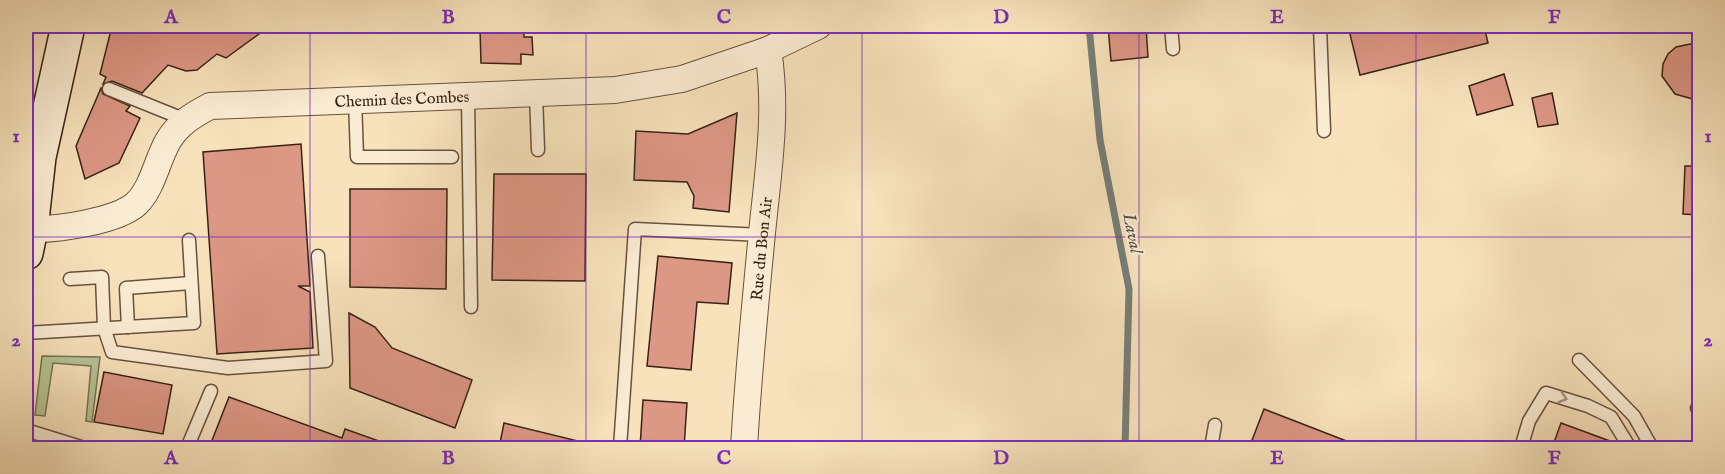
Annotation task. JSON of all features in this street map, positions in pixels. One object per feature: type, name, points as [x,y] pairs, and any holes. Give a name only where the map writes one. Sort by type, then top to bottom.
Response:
[{"type":"street","points":[[26,168],[55,26]]},
{"type":"street","points":[[28,241],[39,157],[68,26]]},
{"type":"street","name":"Chemin des Combes","points":[[28,241],[49,230],[116,215],[137,203],[154,174],[168,141],[186,120],[210,106],[615,90],[682,80],[768,50],[818,26]]},
{"type":"street","name":"Rue du Bon Air","points":[[744,448],[774,98],[768,50]]},
{"type":"lane","points":[[1171,26],[1173,49]]},
{"type":"lane","points":[[1320,26],[1324,131]]},
{"type":"lane","points":[[109,89],[186,120]]},
{"type":"lane","points":[[536,94],[538,150]]},
{"type":"lane","points":[[468,97],[471,307]]},
{"type":"lane","points":[[355,99],[357,157],[452,157]]},
{"type":"lane","points":[[620,448],[635,229],[762,235]]},
{"type":"lane","points":[[26,333],[194,323],[189,240]]},
{"type":"lane","points":[[70,279],[102,277],[104,328],[112,352],[228,368],[326,361],[318,256]]},
{"type":"lane","points":[[128,327],[126,288],[191,283]]},
{"type":"lane","points":[[1579,360],[1634,416],[1652,448]]},
{"type":"lane","points":[[187,448],[211,391]]},
{"type":"lane","points":[[1521,448],[1529,421],[1546,393],[1588,405],[1611,417],[1630,448]]},
{"type":"lane","points":[[1211,448],[1215,425]]},
{"type":"lane","points":[[26,430],[84,448]]},
{"type":"lane","points":[[1693,448],[1700,447]]},
{"type":"green space","points":[[42,356],[100,357],[92,422],[86,421],[91,366],[53,363],[45,416],[35,415]]},
{"type":"building","points":[[112,26],[270,26],[226,58],[217,54],[197,70],[186,71],[168,65],[142,93],[112,81],[103,84],[106,77],[100,74]]},
{"type":"building","points":[[1108,26],[1146,26],[1148,57],[1111,61]]},
{"type":"building","points":[[1348,26],[1484,26],[1488,43],[1360,75]]},
{"type":"building","points":[[524,28],[524,37],[532,37],[533,55],[521,54],[521,64],[481,63],[480,29]]},
{"type":"building","points":[[1700,42],[1700,101],[1675,94],[1662,76],[1663,64],[1668,54],[1676,47]]},
{"type":"building","points":[[1504,74],[1513,105],[1477,115],[1469,86]]},
{"type":"building","points":[[101,88],[103,94],[130,106],[126,111],[140,118],[119,163],[85,179],[76,146]]},
{"type":"building","points":[[1552,93],[1558,124],[1538,127],[1532,98]]},
{"type":"building","points":[[737,113],[729,212],[693,208],[694,196],[687,182],[634,180],[636,131],[688,134]]},
{"type":"building","points":[[301,144],[310,286],[298,286],[310,292],[313,348],[217,354],[203,152]]},
{"type":"building","points":[[1685,166],[1700,166],[1700,215],[1683,214]]},
{"type":"building","points":[[494,174],[586,174],[585,281],[492,280]]},
{"type":"building","points":[[350,189],[447,189],[446,289],[350,287]]},
{"type":"building","points":[[658,256],[732,263],[728,304],[697,302],[691,370],[647,366]]},
{"type":"building","points":[[349,313],[375,327],[392,348],[472,380],[455,428],[350,388]]},
{"type":"building","points":[[104,372],[172,385],[163,434],[94,422]]},
{"type":"building","points":[[229,397],[342,438],[345,429],[393,446],[393,448],[209,448]]},
{"type":"building","points":[[643,400],[687,403],[684,448],[640,448]]},
{"type":"building","points":[[1264,409],[1362,447],[1362,448],[1249,448]]},
{"type":"building","points":[[504,423],[582,442],[581,448],[499,448]]},
{"type":"building","points":[[1561,423],[1618,444],[1621,448],[1552,448]]},
{"type":"waterway","name":"Laval","points":[[1089,26],[1100,140],[1129,289],[1125,448]]}]
